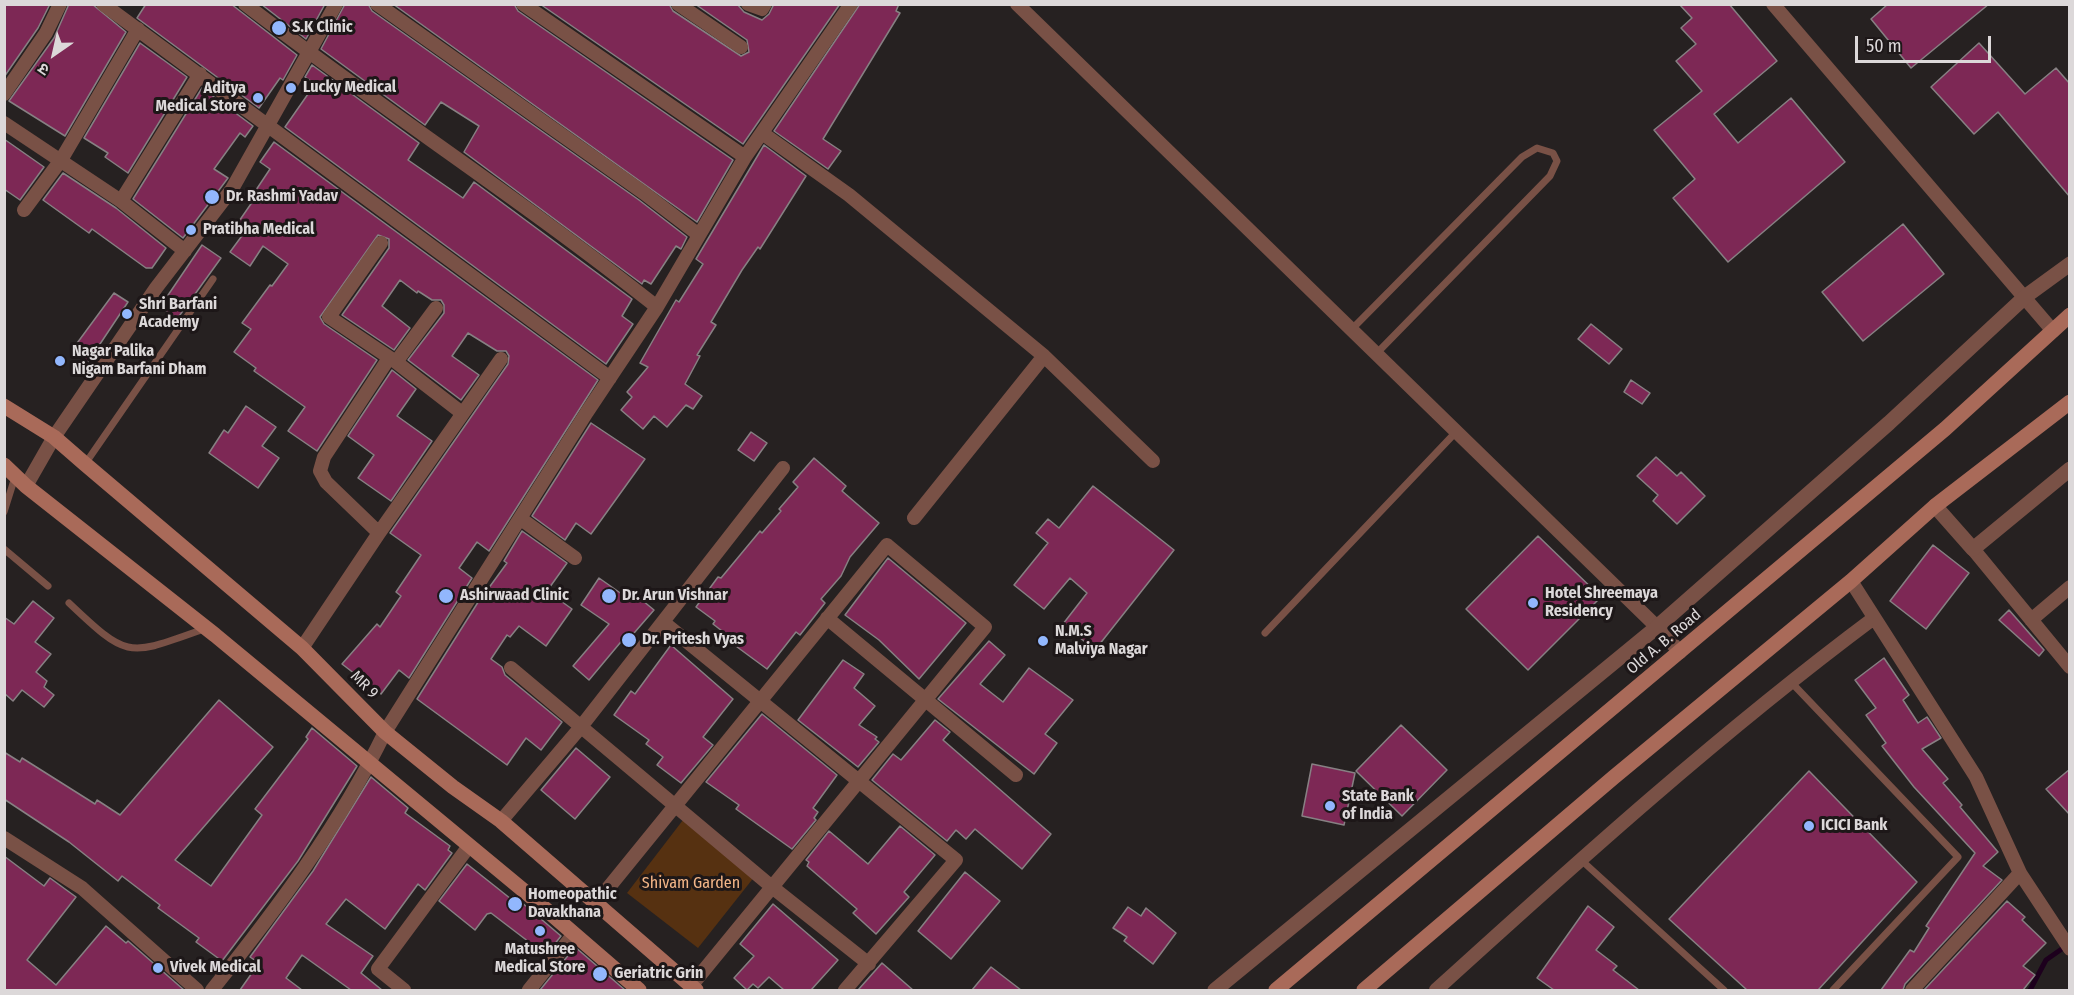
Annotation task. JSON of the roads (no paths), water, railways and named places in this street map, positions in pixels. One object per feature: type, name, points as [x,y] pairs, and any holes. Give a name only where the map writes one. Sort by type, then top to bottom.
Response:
[{"type":"main road","name":"Old A. B. Road","points":[[1276,990],[1945,429],[2070,315]]},
{"type":"main road","points":[[1364,990],[1614,777],[1851,581],[1935,506],[2070,402]]},
{"type":"main road","name":"MR 9","points":[[4,406],[54,437],[302,648],[385,732],[453,787],[501,821],[694,988]]},
{"type":"main road","points":[[15,476],[206,628],[639,990]]},
{"type":"street","points":[[4,94],[46,33],[60,4]]},
{"type":"street","points":[[104,4],[200,74],[267,127],[610,378]]},
{"type":"street","points":[[245,4],[308,52],[593,256],[657,307]]},
{"type":"street","points":[[15,476],[54,437],[156,288],[232,189],[336,4]]},
{"type":"street","points":[[377,4],[644,193],[699,235]]},
{"type":"street","points":[[523,4],[746,157]]},
{"type":"street","points":[[678,4],[741,47]]},
{"type":"street","points":[[748,4],[762,9],[765,4]]},
{"type":"street","points":[[212,990],[260,931],[369,765],[385,732],[657,307],[746,157],[851,4]]},
{"type":"street","points":[[1017,4],[1657,627],[1680,652]]},
{"type":"street","points":[[1773,4],[2026,296],[2053,331]]},
{"type":"street","points":[[24,210],[61,160],[138,28]]},
{"type":"street","points":[[121,201],[200,74]]},
{"type":"street","points":[[4,123],[121,201],[185,251]]},
{"type":"street","points":[[762,133],[849,195],[1044,356],[1153,461]]},
{"type":"street","points":[[381,243],[329,317],[393,360],[462,413]]},
{"type":"street","points":[[1215,990],[1657,627],[1889,423],[2026,296],[2070,264]]},
{"type":"street","points":[[379,533],[326,482],[320,471],[324,457],[393,360],[436,308]]},
{"type":"street","points":[[914,518],[1044,356]]},
{"type":"street","points":[[302,648],[379,533],[501,359]]},
{"type":"street","points":[[501,821],[580,728],[783,468]]},
{"type":"street","points":[[1973,549],[2070,469]]},
{"type":"street","points":[[1935,506],[2070,667]]},
{"type":"street","points":[[521,519],[575,558]]},
{"type":"street","points":[[596,903],[887,545],[968,612],[985,627],[858,780],[694,988]]},
{"type":"street","points":[[1851,581],[1976,777],[2020,873],[2070,949]]},
{"type":"street","points":[[2031,620],[2070,587]]},
{"type":"street","points":[[827,618],[1016,775]]},
{"type":"street","points":[[1436,990],[1580,859],[1790,681],[1874,618]]},
{"type":"street","points":[[663,622],[761,699],[956,860],[845,990]]},
{"type":"street","points":[[511,668],[772,887],[869,964]]},
{"type":"street","points":[[4,838],[82,888],[197,990]]},
{"type":"street","points":[[404,990],[378,969],[469,846]]},
{"type":"street","points":[[1912,990],[2020,873]]},
{"type":"street","points":[[529,990],[574,934]]},
{"type":"lane","points":[[1351,330],[1522,157],[1537,148],[1553,153],[1557,160],[1550,176],[1376,354]]},
{"type":"lane","points":[[85,464],[213,279]]},
{"type":"lane","points":[[1265,633],[1456,432]]},
{"type":"lane","points":[[4,512],[15,476]]},
{"type":"lane","points":[[4,549],[48,586]]},
{"type":"lane","points":[[69,603],[112,642],[125,648],[140,650],[206,628]]},
{"type":"lane","points":[[1790,681],[1958,856],[1833,990]]},
{"type":"lane","points":[[1580,859],[1724,990]]},
{"type":"waterway","points":[[2030,990],[2046,960],[2066,946]]},
{"type":"place","name":"S.K Clinic","points":[[279,28]]},
{"type":"place","name":"Lucky Medical","points":[[291,88]]},
{"type":"place","name":"Aditya Medical Store","points":[[258,98]]},
{"type":"place","name":"Dr. Rashmi Yadav","points":[[212,197]]},
{"type":"place","name":"Pratibha Medical","points":[[191,230]]},
{"type":"place","name":"Shri Barfani Academy","points":[[127,314]]},
{"type":"place","name":"Nagar Palika Nigam Barfani Dham","points":[[60,361]]},
{"type":"place","name":"Ashirwaad Clinic","points":[[446,596]]},
{"type":"place","name":"Dr. Arun Vishnar","points":[[609,596]]},
{"type":"place","name":"Hotel Shreemaya Residency","points":[[1533,603]]},
{"type":"place","name":"Dr. Pritesh Vyas","points":[[629,640]]},
{"type":"place","name":"N.M.S Malviya Nagar","points":[[1043,641]]},
{"type":"place","name":"State Bank of India","points":[[1330,806]]},
{"type":"place","name":"ICICI Bank","points":[[1809,826]]},
{"type":"place","name":"Homeopathic Davakhana","points":[[515,904]]},
{"type":"place","name":"Matushree Medical Store","points":[[540,931]]},
{"type":"place","name":"Vivek Medical","points":[[158,968]]},
{"type":"place","name":"Geriatric Grin","points":[[600,974]]},
{"type":"park label","name":"Shivam Garden","points":[[691,884]]}]
